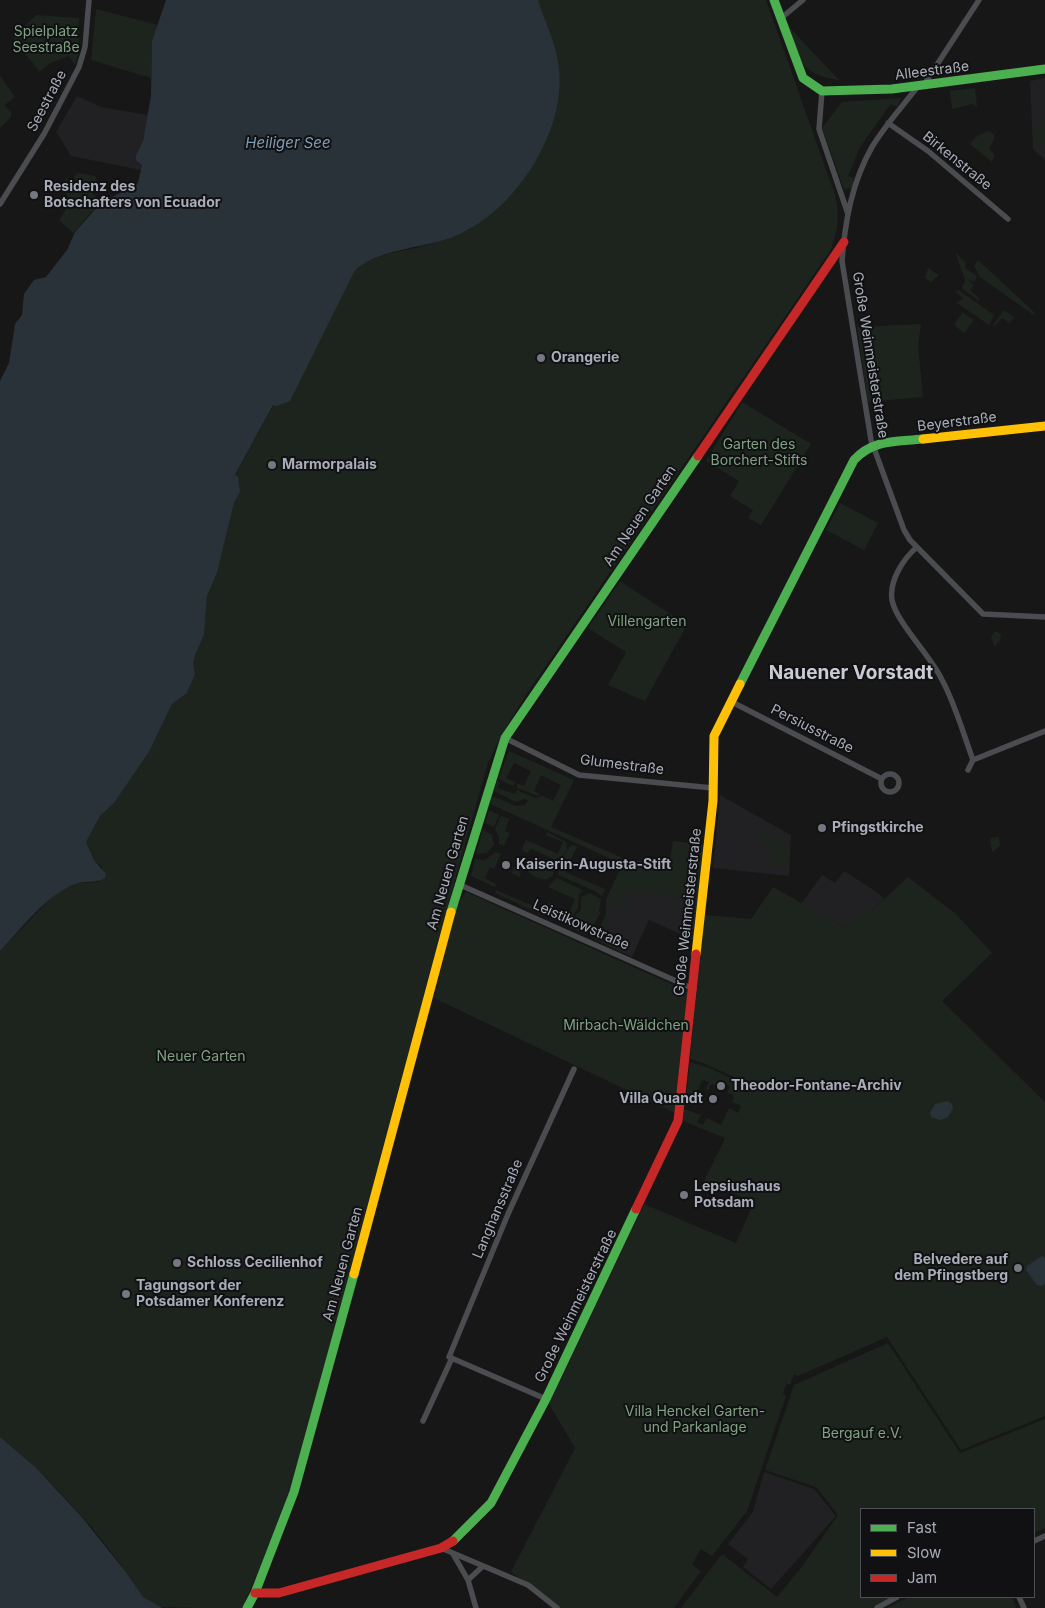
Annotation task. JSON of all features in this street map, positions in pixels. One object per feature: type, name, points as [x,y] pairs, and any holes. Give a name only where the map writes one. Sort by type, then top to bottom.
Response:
[{"type":"street","name":"Seestraße","points":[[0,204],[44,134],[79,67],[85,47],[89,0]]},
{"type":"street","points":[[774,0],[803,78],[822,91],[818,119],[819,129],[848,214]]},
{"type":"street","points":[[780,19],[803,0]]},
{"type":"street","name":"Große Weinmeisterstraße","points":[[255,1593],[278,1593],[441,1548],[464,1532],[487,1509],[546,1400],[678,1121],[694,989],[713,788],[714,736],[730,701],[854,460],[863,450],[872,445],[842,261],[848,214],[862,167],[888,123],[922,84],[979,0]]},
{"type":"street","name":"Alleestraße","points":[[822,91],[875,91],[1045,69]]},
{"type":"street","name":"Birkenstraße","points":[[888,123],[928,152],[1008,220]]},
{"type":"street","name":"Am Neuen Garten","points":[[247,1608],[255,1593],[294,1492],[314,1424],[458,884],[505,738],[844,242]]},
{"type":"street","name":"Beyerstraße","points":[[872,445],[1045,426]]},
{"type":"street","points":[[872,445],[904,530],[983,614],[1045,617]]},
{"type":"street","points":[[918,547],[909,554],[897,574],[891,594],[892,603],[896,612],[942,679],[973,760]]},
{"type":"street","name":"Persiusstraße","points":[[730,701],[882,779]]},
{"type":"street","points":[[968,770],[973,760],[1045,731]]},
{"type":"street","name":"Glumestraße","points":[[505,738],[579,775],[713,788]]},
{"type":"street","name":"Leistikowstraße","points":[[458,884],[694,989]]},
{"type":"street","name":"Langhansstraße","points":[[423,1421],[452,1358],[449,1357],[508,1214],[574,1069]]},
{"type":"street","points":[[452,1358],[546,1400]]},
{"type":"street","points":[[441,1548],[528,1585],[557,1608]]},
{"type":"street","points":[[453,1554],[468,1580],[476,1608]]},
{"type":"street","points":[[468,1580],[482,1567]]},
{"type":"street","points":[[878,1608],[895,1598]]},
{"type":"shaded area","points":[[1045,78],[1045,160],[1033,149],[1030,81]]},
{"type":"shaded area","points":[[77,96],[101,107],[148,115],[143,141],[136,155],[142,165],[141,170],[71,156],[56,132]]},
{"type":"shaded area","points":[[720,795],[791,835],[789,876],[713,868]]},
{"type":"shaded area","points":[[844,871],[884,898],[869,913],[857,914],[846,928],[801,904],[822,875],[835,883]]},
{"type":"shaded area","points":[[621,889],[700,900],[696,941],[649,920],[632,957],[598,941]]},
{"type":"shaded area","points":[[764,1472],[814,1489],[836,1516],[771,1589],[743,1567],[748,1559],[728,1544],[753,1512]]},
{"type":"green space","name":"Neuer Garten","points":[[538,0],[766,0],[835,195],[838,216],[835,237],[830,251],[524,698],[501,736],[488,763],[454,883],[311,1428],[271,1542],[242,1608],[158,1607],[142,1596],[112,1552],[83,1517],[34,1467],[0,1437],[0,951],[53,896],[76,883],[99,882],[102,867],[94,860],[86,842],[100,816],[114,803],[149,752],[172,704],[187,693],[195,674],[193,663],[204,635],[207,596],[217,573],[234,503],[240,492],[235,476],[274,404],[354,272],[378,257],[433,243],[471,229],[543,16]]},
{"type":"green space","points":[[96,9],[158,25],[152,41],[151,78],[91,60]]},
{"type":"green space","name":"Spielplatz Seestraße","points":[[36,15],[79,18],[79,51],[75,65],[69,56],[50,63],[40,72],[13,39]]},
{"type":"green space","points":[[789,27],[839,80],[816,74],[804,64]]},
{"type":"green space","points":[[0,76],[15,97],[4,105],[11,112],[11,117],[0,128]]},
{"type":"green space","points":[[975,88],[977,108],[973,104],[952,109],[950,91]]},
{"type":"green space","points":[[901,98],[897,107],[891,104],[860,147],[848,176],[854,178],[852,188],[844,189],[822,128],[842,102]]},
{"type":"green space","points":[[1042,121],[1045,121],[1045,144],[1040,140],[1033,141],[1032,128],[1042,127]]},
{"type":"green space","points":[[988,131],[994,134],[994,139],[989,149],[995,155],[992,162],[970,144],[976,137]]},
{"type":"green space","points":[[77,173],[95,176],[97,180],[94,183],[76,181],[74,177]]},
{"type":"green space","points":[[66,178],[101,201],[73,233],[59,220],[70,203],[65,190]]},
{"type":"green space","points":[[955,252],[966,263],[965,268],[977,276],[974,282],[967,279],[974,285],[970,290],[979,298],[979,301],[962,288],[965,280]]},
{"type":"green space","points":[[978,260],[1035,313],[1035,316],[980,277],[974,266]]},
{"type":"green space","points":[[928,268],[939,275],[931,282],[925,278]]},
{"type":"green space","points":[[958,290],[994,315],[989,325],[957,303],[963,298],[956,292]]},
{"type":"green space","points":[[957,309],[974,320],[964,333],[954,325],[962,313]]},
{"type":"green space","points":[[1004,310],[1014,317],[1010,323],[1002,318],[995,326],[993,325]]},
{"type":"green space","points":[[921,324],[918,345],[923,397],[868,402],[857,327]]},
{"type":"green space","name":"Garten des Borchert-Stifts","points":[[742,402],[811,444],[761,525],[748,518],[753,510],[730,496],[739,481],[706,461]]},
{"type":"green space","points":[[840,503],[878,523],[864,550],[826,530]]},
{"type":"green space","name":"Villengarten","points":[[620,581],[687,625],[645,701],[608,685],[626,652],[588,628]]},
{"type":"green space","points":[[995,631],[1001,634],[1000,640],[995,647],[991,638]]},
{"type":"green space","points":[[509,751],[574,780],[551,827],[625,859],[669,865],[673,841],[705,845],[700,900],[623,890],[630,893],[624,907],[615,903],[598,941],[595,939],[606,914],[606,900],[622,864],[490,804],[493,796],[516,806],[525,805],[528,801],[524,799],[516,802],[494,791],[497,781],[500,782],[498,788],[515,794],[517,790],[535,798],[543,796],[553,801],[561,785],[541,775],[534,791],[540,794],[538,796],[517,788],[517,783],[524,786],[531,771],[514,763],[506,778],[515,782],[513,786],[498,779]]},
{"type":"green space","points":[[489,810],[499,815],[494,827],[485,823]]},
{"type":"green space","points":[[501,816],[509,819],[505,831],[510,833],[504,846],[499,844],[499,837],[495,829]]},
{"type":"green space","points":[[483,829],[492,835],[494,845],[487,853],[476,854]]},
{"type":"green space","points":[[765,830],[772,833],[772,842],[789,842],[789,865],[770,865],[770,843],[766,843],[759,835]]},
{"type":"green space","points":[[547,832],[566,842],[567,850],[561,858],[553,859],[531,849],[527,853],[521,850],[526,840],[558,854],[563,842],[546,835]]},
{"type":"green space","points":[[999,837],[1000,846],[992,852],[990,838]]},
{"type":"green space","points":[[571,845],[577,846],[568,865],[560,861]]},
{"type":"green space","points":[[495,852],[501,854],[494,869],[490,867],[485,878],[496,884],[495,887],[471,876],[475,859],[485,860]]},
{"type":"green space","points":[[538,857],[553,867],[553,875],[547,879],[540,879],[528,872],[527,865],[529,860]]},
{"type":"green space","points":[[517,861],[522,863],[520,877],[512,873]]},
{"type":"green space","points":[[560,863],[568,866],[565,872],[605,889],[602,896],[589,888],[558,875]]},
{"type":"green space","name":"Villa Henckel Garten- und Parkanlage","points":[[908,877],[956,914],[992,953],[942,1001],[1045,1102],[1045,1416],[961,1450],[887,1337],[798,1376],[794,1374],[790,1385],[786,1384],[783,1394],[786,1396],[747,1511],[712,1556],[701,1549],[692,1564],[701,1571],[674,1608],[560,1608],[511,1572],[575,1448],[549,1404],[644,1204],[736,1243],[754,1202],[704,1181],[736,1116],[725,1138],[683,1121],[684,1109],[701,1115],[697,1122],[703,1125],[707,1118],[721,1125],[729,1108],[738,1113],[741,1106],[732,1102],[734,1095],[727,1093],[730,1086],[718,1080],[715,1086],[711,1084],[708,1091],[706,1089],[709,1082],[702,1080],[693,1105],[685,1105],[690,1062],[712,1069],[750,1088],[750,1084],[690,1059],[704,915],[751,919],[773,887],[846,928],[857,914],[865,910],[869,913]]},
{"type":"green space","points":[[557,878],[584,891],[579,894],[578,908],[571,918],[564,918],[546,910],[549,902],[554,904],[552,909],[568,916],[575,899],[548,887]]},
{"type":"green space","points":[[496,890],[542,910],[540,914],[495,893]]},
{"type":"green space","name":"Mirbach-Wäldchen","points":[[466,892],[689,992],[679,1115],[434,998],[457,906]]},
{"type":"green space","points":[[590,893],[601,899],[599,912],[601,912],[594,924],[585,927],[576,923],[575,916],[581,910],[581,897]]},
{"type":"green space","points":[[565,920],[573,921],[577,927],[582,929],[594,929],[593,932],[588,931],[586,935],[563,924]]},
{"type":"green space","name":"Bergauf e.V.","points":[[888,1343],[960,1453],[1045,1419],[1045,1528],[1035,1533],[1035,1508],[860,1508],[860,1598],[889,1598],[872,1608],[681,1608],[722,1554],[777,1597],[801,1568],[838,1515],[816,1487],[765,1470],[794,1385]]},
{"type":"green space","points":[[907,1598],[1012,1598],[1016,1608],[887,1608]]},
{"type":"water","name":"Heiliger See","points":[[166,0],[538,0],[557,54],[559,88],[555,115],[546,141],[532,167],[515,190],[495,211],[473,227],[450,238],[385,254],[362,265],[354,272],[290,401],[276,406],[273,405],[235,475],[238,477],[240,492],[234,503],[217,573],[207,596],[204,635],[193,663],[195,674],[187,693],[172,704],[149,752],[114,803],[100,816],[86,842],[94,860],[106,874],[105,878],[98,881],[82,882],[64,889],[34,913],[0,951],[0,381],[9,363],[15,324],[22,315],[24,294],[34,280],[46,277],[67,250],[75,232],[100,204],[138,183],[142,165],[136,160],[136,155],[143,141],[151,96],[152,41]]},
{"type":"water","points":[[948,1101],[952,1104],[953,1108],[948,1117],[940,1120],[931,1117],[930,1113],[935,1104]]},
{"type":"water","points":[[1042,1256],[1045,1258],[1045,1284],[1041,1286],[1037,1285],[1026,1270],[1027,1266]]},
{"type":"water","points":[[0,1437],[35,1467],[81,1516],[125,1571],[143,1597],[162,1608],[0,1608]]},
{"type":"traffic: fast","points":[[774,0],[803,78],[822,91],[892,89],[1045,69]]},
{"type":"traffic: fast","points":[[740,684],[854,460],[861,453],[877,445],[894,441],[923,439]]},
{"type":"traffic: fast","points":[[451,912],[505,738],[698,456]]},
{"type":"traffic: fast","points":[[453,1541],[491,1503],[546,1399],[636,1209]]},
{"type":"traffic: fast","points":[[247,1608],[255,1593],[294,1492],[354,1274]]},
{"type":"traffic: slow","points":[[923,439],[1045,426]]},
{"type":"traffic: slow","points":[[696,954],[713,801],[714,736],[740,684]]},
{"type":"traffic: slow","points":[[354,1274],[451,912]]},
{"type":"traffic: jam","points":[[698,456],[844,242]]},
{"type":"traffic: jam","points":[[636,1209],[678,1121],[696,954]]},
{"type":"traffic: jam","points":[[255,1593],[279,1593],[441,1548],[453,1541]]},
{"type":"place","name":"Residenz des Botschafters von Ecuador","points":[[34,195]]},
{"type":"place","name":"Orangerie","points":[[541,358]]},
{"type":"place","name":"Marmorpalais","points":[[272,465]]},
{"type":"place","name":"Pfingstkirche","points":[[822,828]]},
{"type":"place","name":"Kaiserin-Augusta-Stift","points":[[506,865]]},
{"type":"place","name":"Theodor-Fontane-Archiv","points":[[721,1086]]},
{"type":"place","name":"Villa Quandt","points":[[713,1099]]},
{"type":"place","name":"Lepsiushaus Potsdam","points":[[684,1195]]},
{"type":"place","name":"Schloss Cecilienhof","points":[[177,1263]]},
{"type":"place","name":"Belvedere auf dem Pfingstberg","points":[[1018,1268]]},
{"type":"place","name":"Tagungsort der Potsdamer Konferenz","points":[[126,1294]]},
{"type":"district","name":"Nauener Vorstadt","points":[[851,673]]}]
